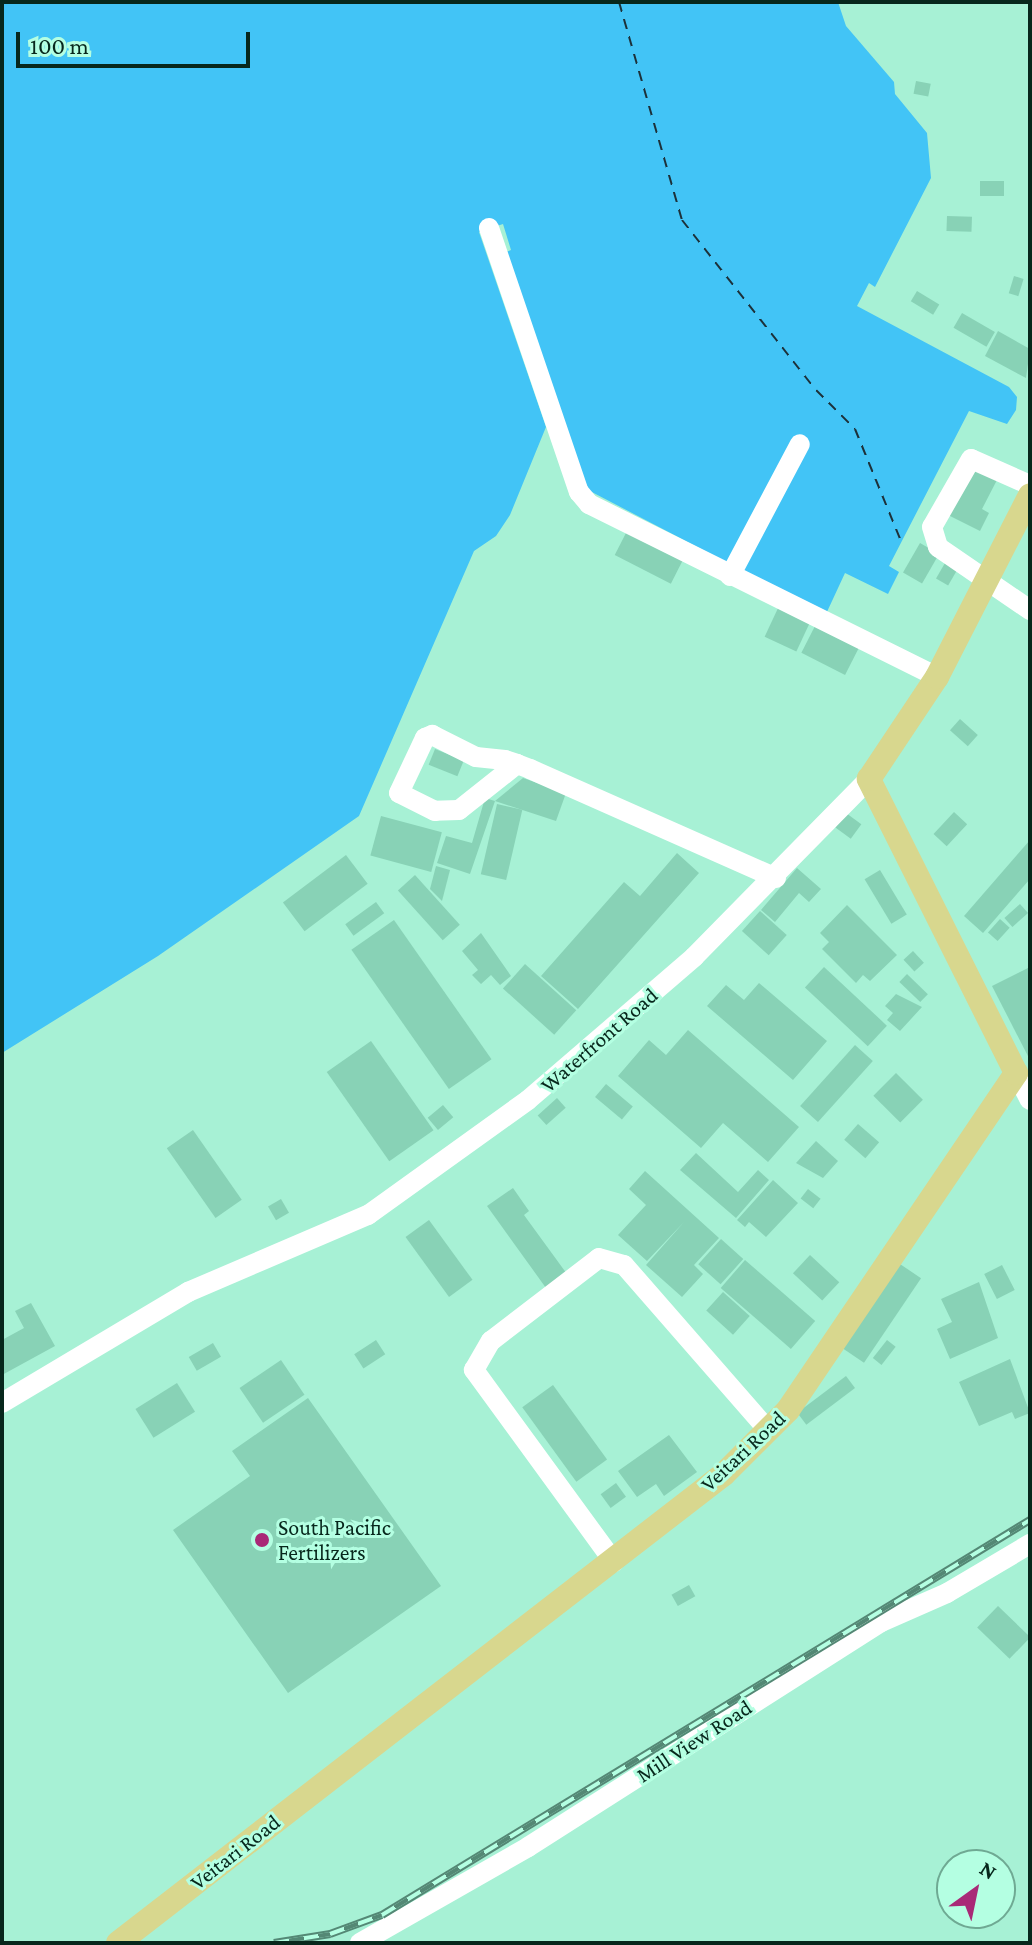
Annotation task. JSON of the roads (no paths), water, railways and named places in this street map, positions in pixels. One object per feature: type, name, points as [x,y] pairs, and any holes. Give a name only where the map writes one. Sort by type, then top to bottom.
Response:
[{"type":"main road","name":"Waterfront Road","points":[[869,779],[937,677],[1030,495]]},
{"type":"main road","points":[[869,779],[1016,1073]]},
{"type":"main road","name":"Veitari Road","points":[[118,1943],[724,1474],[788,1410],[1016,1073]]},
{"type":"street","points":[[489,228],[583,498],[730,576],[937,677]]},
{"type":"street","points":[[730,576],[800,444]]},
{"type":"street","points":[[1030,485],[971,459],[932,527],[938,547],[1030,610]]},
{"type":"street","points":[[517,764],[459,810],[435,811],[399,793],[425,738],[432,735],[476,757],[517,764],[776,878]]},
{"type":"street","name":"Waterfront Road","points":[[2,1403],[188,1292],[368,1215],[578,1061],[776,878],[869,779]]},
{"type":"street","points":[[1016,1073],[1030,1100]]},
{"type":"street","points":[[614,1562],[474,1370],[491,1341],[599,1258],[624,1265],[768,1430]]},
{"type":"street","name":"Mill View Road","points":[[360,1943],[528,1847],[881,1622],[947,1593],[1030,1544]]},
{"type":"water","points":[[2,2],[838,2],[846,26],[894,82],[895,94],[927,133],[931,178],[875,287],[869,283],[857,306],[1009,387],[1017,397],[1016,410],[1007,424],[969,411],[889,566],[899,572],[888,594],[845,573],[826,614],[586,489],[503,253],[511,250],[503,224],[479,232],[546,427],[510,515],[496,536],[474,551],[359,816],[158,956],[2,1053]]},
{"type":"railway","points":[[274,1943],[330,1934],[382,1915],[1030,1520]]},
{"type":"place","name":"South Pacific Fertilizers","points":[[262,1540]]}]
